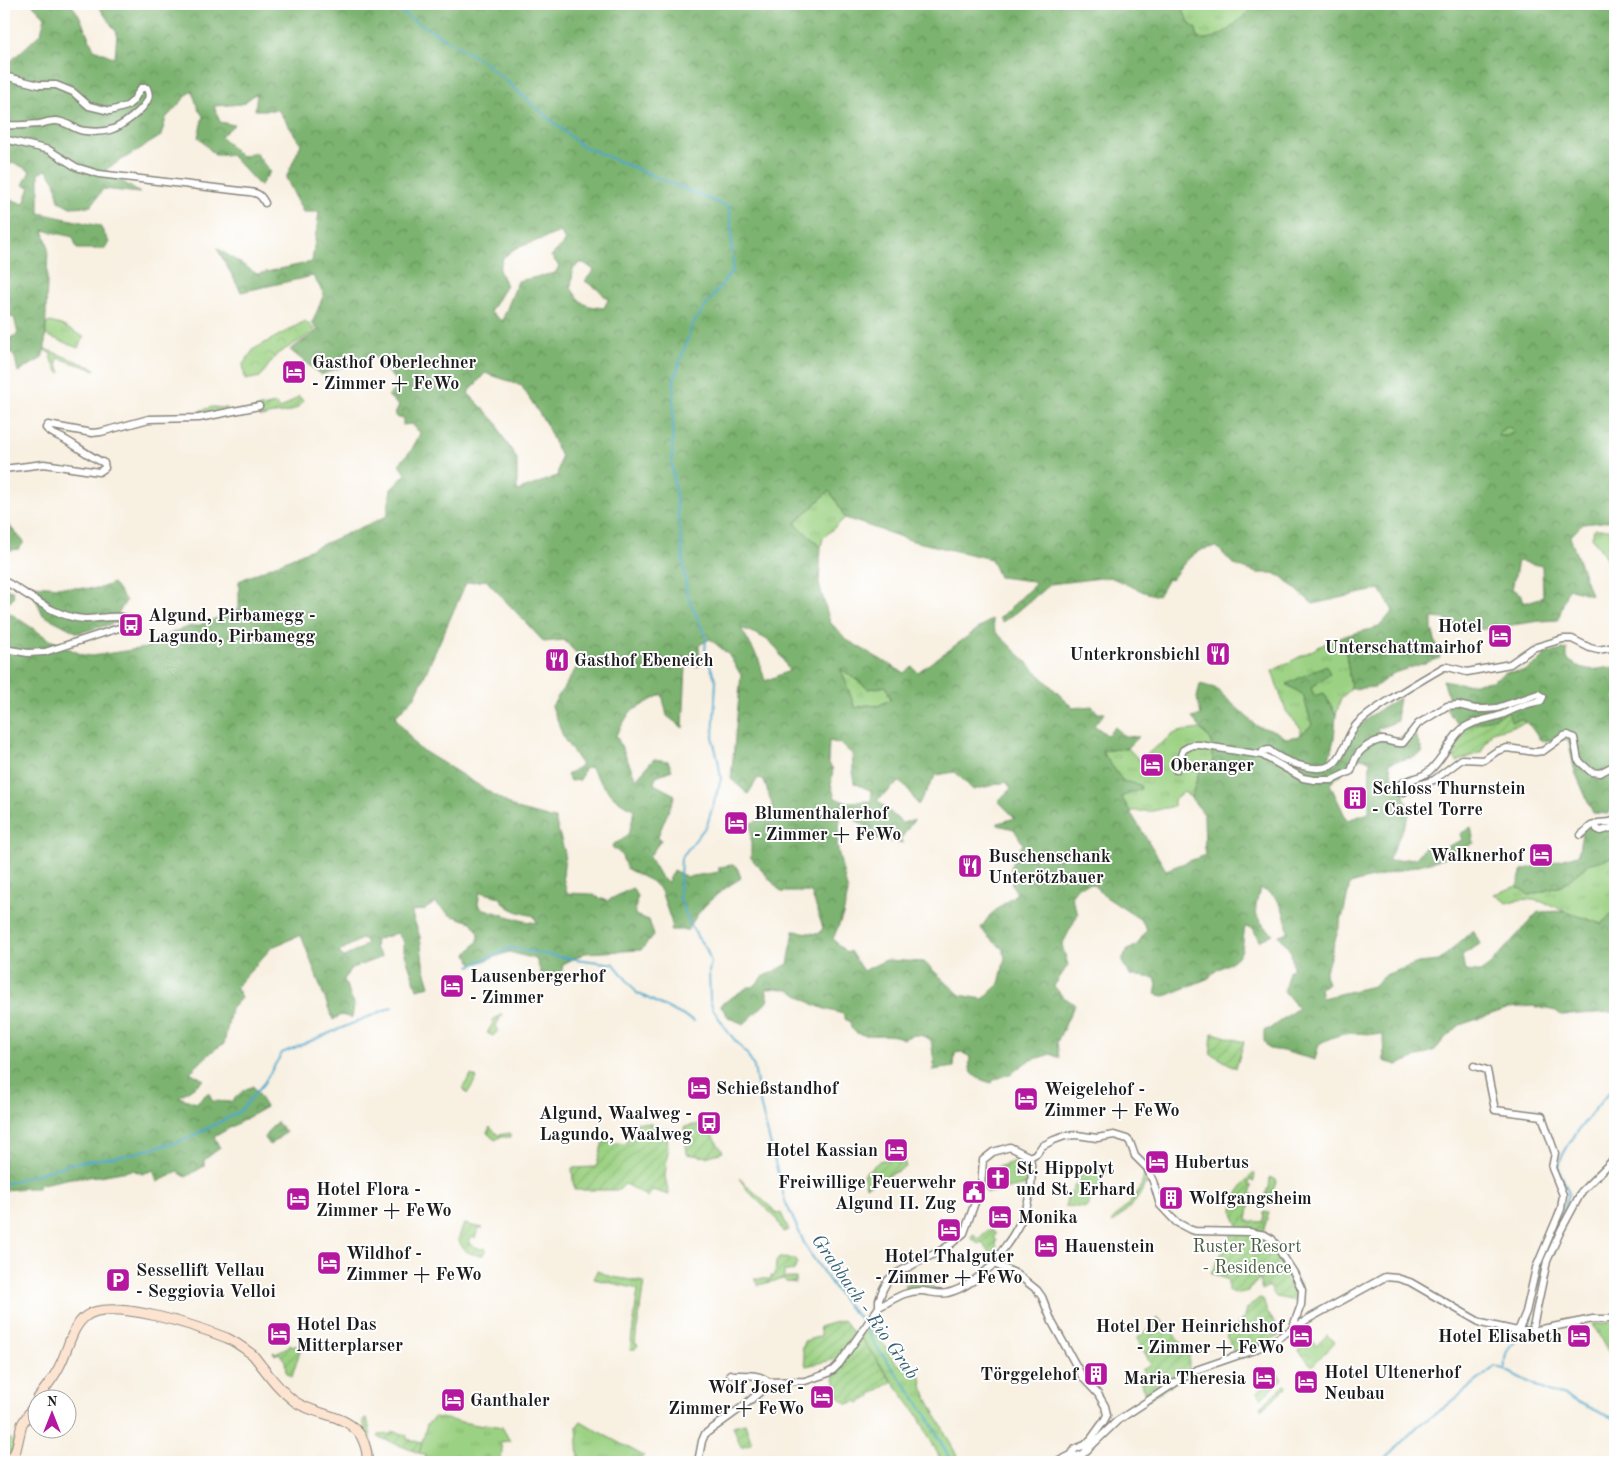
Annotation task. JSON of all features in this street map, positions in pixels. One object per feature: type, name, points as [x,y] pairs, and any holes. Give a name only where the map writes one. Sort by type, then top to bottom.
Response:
[{"type":"main road","points":[[45,1388],[57,1371],[74,1332],[86,1315],[106,1309],[121,1309],[147,1314],[228,1339],[248,1350],[282,1391],[296,1402],[311,1410],[351,1424],[364,1442],[367,1462]]},
{"type":"main road","points":[[10,1462],[16,1450],[22,1424],[28,1415]]},
{"type":"street","points":[[4,76],[39,85],[56,85],[73,92],[89,106],[110,110],[127,106],[133,101],[141,88],[147,88],[149,93],[148,100],[134,115],[119,127],[103,132],[78,131],[74,127],[57,120],[40,124],[4,125]]},
{"type":"street","points":[[4,139],[49,150],[76,167],[99,174],[249,192],[262,196],[264,203]]},
{"type":"street","points":[[4,469],[44,464],[99,472],[105,468],[104,463],[50,432],[46,428],[48,425],[102,432],[149,420],[199,418],[260,406]]},
{"type":"street","points":[[4,581],[49,609],[58,612],[84,619],[123,616],[128,618],[128,620],[124,626],[52,650],[28,653],[4,649]]},
{"type":"street","points":[[1262,755],[1263,751],[1269,750],[1279,758],[1305,766],[1330,766],[1338,758],[1354,728],[1366,716],[1444,667],[1467,672],[1510,664],[1533,648],[1563,639],[1572,639],[1598,650],[1615,647]]},
{"type":"street","points":[[1176,770],[1183,750],[1192,745],[1200,745],[1262,755],[1303,778],[1332,780],[1352,771],[1357,755],[1366,747],[1383,740],[1403,743],[1418,724],[1447,706],[1458,705],[1475,709],[1491,708],[1538,694],[1543,697],[1541,701],[1523,705],[1462,729],[1429,771],[1419,777],[1400,783],[1396,790],[1404,792],[1414,786],[1434,780],[1462,760],[1484,760],[1497,751],[1507,748],[1535,752],[1543,751],[1568,735],[1574,738],[1578,760],[1591,772],[1600,773],[1615,765]]},
{"type":"street","points":[[1581,835],[1591,826],[1615,820]]},
{"type":"street","points":[[1597,824],[1597,829],[1601,831],[1615,826]]},
{"type":"street","points":[[1474,1066],[1487,1070],[1495,1110],[1542,1116],[1555,1153],[1552,1168],[1563,1195],[1561,1209],[1536,1268],[1526,1312],[1518,1331]]},
{"type":"street","points":[[1030,1157],[1037,1153],[1042,1146],[1065,1136],[1077,1135],[1097,1138],[1114,1135],[1127,1139],[1135,1156],[1147,1168],[1154,1180],[1160,1205],[1176,1222],[1189,1229],[1249,1232],[1272,1238],[1294,1273],[1302,1290],[1301,1305],[1292,1329]]},
{"type":"street","points":[[879,1307],[879,1300],[883,1289],[891,1277],[938,1252],[964,1233],[981,1186],[983,1160],[993,1152],[1008,1147],[1030,1157]]},
{"type":"street","points":[[730,1374],[765,1378],[768,1382],[805,1381],[826,1374],[839,1364],[879,1307],[908,1292],[946,1293],[958,1289],[976,1278],[994,1264],[1013,1234],[1029,1200],[1032,1173],[1030,1157]]},
{"type":"street","points":[[1532,1331],[1547,1261],[1560,1230],[1582,1192],[1615,1158]]},
{"type":"street","points":[[994,1264],[1017,1274],[1037,1290],[1042,1297],[1052,1322],[1083,1378],[1096,1392],[1105,1406],[1107,1415],[1104,1421],[1091,1439],[1075,1450],[1072,1459]]},
{"type":"street","points":[[1057,1462],[1072,1459],[1083,1454],[1117,1422],[1196,1370],[1254,1350],[1275,1340],[1379,1279],[1388,1277],[1410,1282],[1481,1323],[1518,1331],[1532,1331],[1593,1319],[1615,1319]]},
{"type":"street","points":[[698,1462],[704,1437],[712,1428],[741,1408],[767,1386],[768,1382]]},
{"type":"green space","points":[[32,4],[71,4],[79,15],[94,49],[115,58],[117,33],[97,4],[1177,4],[1181,6],[1189,23],[1196,29],[1198,39],[1207,39],[1215,37],[1230,28],[1256,4],[1615,4],[1615,518],[1611,521],[1583,524],[1570,537],[1591,595],[1568,588],[1558,620],[1463,632],[1444,619],[1432,618],[1432,629],[1440,658],[1394,673],[1375,687],[1351,689],[1345,646],[1337,645],[1336,638],[1379,627],[1393,611],[1380,589],[1313,604],[1282,577],[1273,573],[1257,573],[1234,565],[1217,547],[1201,550],[1190,557],[1171,580],[1168,579],[1158,596],[1110,577],[1050,584],[1016,613],[1002,622],[999,619],[1035,584],[1032,581],[999,577],[991,559],[913,541],[845,518],[829,491],[795,523],[821,547],[819,584],[830,622],[847,640],[904,673],[912,666],[918,672],[992,619],[995,631],[1073,708],[1092,706],[1098,713],[1105,713],[1094,725],[1107,735],[1115,727],[1125,736],[1139,737],[1128,748],[1101,751],[1123,781],[1140,785],[1141,789],[1121,797],[1166,870],[1205,855],[1204,814],[1191,798],[1199,772],[1213,763],[1211,740],[1192,718],[1201,715],[1197,698],[1200,684],[1215,688],[1257,726],[1275,731],[1286,738],[1299,736],[1312,725],[1303,695],[1287,684],[1326,665],[1330,674],[1311,688],[1314,696],[1324,693],[1336,715],[1334,739],[1328,764],[1335,765],[1354,732],[1370,716],[1399,698],[1398,721],[1377,729],[1385,738],[1396,741],[1411,729],[1423,752],[1414,757],[1389,763],[1393,778],[1406,779],[1404,796],[1411,811],[1388,861],[1416,858],[1426,846],[1432,853],[1462,840],[1460,834],[1471,827],[1474,843],[1441,859],[1350,884],[1325,974],[1328,984],[1320,988],[1322,998],[1373,986],[1385,975],[1418,963],[1439,961],[1473,930],[1480,944],[1462,955],[1465,971],[1480,972],[1490,965],[1538,912],[1564,911],[1601,924],[1615,911],[1615,1012],[1561,1015],[1556,1011],[1532,1006],[1509,1008],[1460,1025],[1435,1050],[1397,1065],[1384,1061],[1383,1035],[1357,1033],[1335,1036],[1319,1044],[1315,1060],[1269,1049],[1264,1041],[1264,1030],[1269,1029],[1298,1008],[1284,991],[1289,971],[1293,968],[1291,952],[1279,935],[1288,933],[1286,919],[1281,906],[1273,895],[1260,889],[1256,904],[1256,914],[1273,934],[1259,941],[1253,928],[1245,927],[1242,948],[1237,958],[1209,978],[1164,996],[1155,994],[1157,985],[1155,978],[1130,975],[1122,962],[1126,951],[1137,945],[1147,929],[1141,920],[1103,895],[1093,884],[1087,884],[1078,887],[1071,896],[1078,914],[1062,945],[1068,965],[1054,986],[1063,997],[1075,1004],[1057,1042],[1059,1058],[1051,1054],[1028,1061],[1012,1073],[991,1083],[971,1072],[970,1057],[962,1052],[955,1053],[954,1067],[933,1070],[934,1062],[931,1040],[924,1036],[911,1036],[903,1039],[893,1036],[863,1035],[851,1028],[850,1021],[846,1020],[843,1014],[820,1007],[791,991],[782,989],[766,989],[769,1000],[744,1024],[729,1018],[720,1005],[748,987],[753,987],[763,977],[788,964],[794,931],[819,934],[823,928],[811,892],[781,892],[751,858],[751,823],[775,814],[764,780],[758,778],[748,794],[731,779],[741,675],[728,654],[710,639],[699,645],[700,666],[686,666],[683,728],[667,716],[662,694],[630,712],[616,735],[636,779],[654,759],[668,761],[672,770],[656,776],[654,784],[675,795],[658,836],[661,840],[649,857],[661,878],[668,882],[673,870],[687,877],[719,872],[719,867],[732,865],[737,867],[741,878],[710,900],[698,913],[688,930],[670,930],[672,924],[661,891],[651,881],[627,869],[621,854],[612,847],[613,844],[624,838],[630,831],[634,809],[614,797],[590,767],[584,769],[580,780],[570,781],[567,775],[582,765],[564,739],[552,706],[582,659],[564,640],[544,642],[486,580],[466,583],[415,697],[395,717],[417,747],[517,809],[555,819],[565,853],[563,877],[567,893],[591,894],[607,901],[632,888],[637,896],[635,915],[649,920],[654,935],[641,950],[585,953],[563,964],[560,982],[544,981],[536,959],[509,952],[473,965],[467,954],[478,941],[479,933],[471,922],[450,915],[435,903],[424,910],[411,911],[420,937],[423,963],[430,986],[417,989],[404,951],[404,942],[397,933],[376,940],[375,948],[382,957],[350,969],[344,980],[354,1006],[352,1018],[341,1015],[333,1020],[301,935],[272,947],[236,987],[241,998],[231,1009],[224,1044],[190,1072],[204,1080],[179,1097],[196,1103],[209,1092],[212,1101],[231,1102],[244,1090],[253,1086],[266,1107],[214,1137],[220,1148],[204,1160],[204,1166],[186,1177],[178,1172],[157,1182],[154,1170],[142,1174],[133,1170],[100,1176],[71,1178],[42,1184],[38,1188],[7,1190],[4,1193],[4,609],[50,640],[83,655],[92,656],[145,648],[173,632],[197,626],[239,609],[239,581],[387,516],[391,489],[406,474],[399,464],[412,449],[420,433],[412,424],[403,425],[403,417],[398,418],[395,414],[399,406],[388,396],[399,385],[373,355],[321,375],[290,350],[318,330],[312,324],[324,294],[313,276],[241,292],[217,248],[257,274],[312,262],[319,212],[303,212],[286,178],[301,144],[278,110],[255,110],[257,93],[242,104],[214,106],[220,122],[234,125],[221,136],[242,157],[255,152],[270,172],[260,186],[231,155],[215,155],[198,137],[203,116],[198,109],[192,90],[166,118],[161,136],[105,170],[140,193],[103,189],[91,206],[70,207],[59,201],[55,182],[47,170],[39,173],[39,213],[100,226],[109,242],[105,249],[77,249],[73,237],[43,230],[48,245],[45,348],[42,358],[18,372],[15,358],[11,352],[10,338],[18,334],[14,317],[4,319],[4,186],[7,198],[24,204],[30,187],[23,185],[30,171],[15,163],[4,165],[4,80],[10,62],[41,33],[45,17]],"holes":[[[561,232],[565,242],[551,256],[559,266],[555,273],[518,281],[502,321],[490,312],[506,285],[499,270],[503,258],[514,249]],[[580,263],[584,263],[594,270],[585,281],[600,291],[608,300],[604,308],[592,306],[584,304],[571,288],[573,269]],[[485,373],[521,385],[546,424],[561,457],[557,476],[517,491],[517,459],[501,434],[497,423],[468,393]],[[1507,427],[1513,429],[1513,433],[1507,436],[1498,436],[1500,431]],[[1518,561],[1542,566],[1543,597],[1524,603],[1522,595],[1512,589]],[[741,628],[771,643],[789,671],[765,681],[759,660]],[[841,669],[869,689],[886,686],[891,699],[878,706],[867,705],[855,708]],[[829,741],[841,744],[852,754],[854,783],[872,791],[871,801],[845,802],[835,798],[831,784],[833,769],[828,762]],[[1355,757],[1370,760],[1369,813],[1347,820],[1330,784],[1346,769]],[[955,772],[973,790],[1006,782],[1011,788],[998,801],[1015,818],[998,823],[998,825],[1014,829],[1023,844],[1013,862],[1010,874],[1017,893],[990,915],[981,928],[988,937],[1003,949],[1005,958],[999,984],[983,999],[960,995],[924,962],[886,960],[863,971],[850,951],[847,953],[833,939],[843,915],[848,893],[837,846],[840,819],[839,807],[864,808],[854,819],[875,832],[877,840],[904,843],[900,840],[914,820],[902,823],[877,800],[899,782],[907,788],[918,805],[936,775]],[[480,892],[500,897],[510,908],[534,916],[537,923],[481,908],[478,904]],[[363,938],[367,943],[344,957],[338,952]]]},
{"type":"green space","points":[[1177,4],[1256,4],[1223,33],[1207,39],[1198,39],[1196,29],[1189,23],[1181,6]]},
{"type":"green space","points":[[305,321],[315,330],[277,354],[260,377],[245,380],[243,364],[254,349]]},
{"type":"green space","points":[[50,322],[61,325],[84,337],[78,348],[46,335],[46,324]]},
{"type":"green space","points":[[45,349],[95,370],[58,358],[57,364],[61,372],[59,373],[50,357],[52,355]]},
{"type":"green space","points":[[299,396],[303,401],[297,408],[284,413],[260,417],[256,408],[276,404],[281,409]]},
{"type":"green space","points":[[212,407],[227,408],[228,410],[199,416],[199,411]]},
{"type":"green space","points":[[1507,427],[1514,429],[1513,433],[1507,436],[1498,436],[1500,431]]},
{"type":"green space","points":[[829,491],[845,518],[823,538],[821,547],[795,523]]},
{"type":"green space","points":[[4,520],[24,542],[19,549],[4,551]]},
{"type":"green space","points":[[1594,529],[1615,529],[1615,571],[1592,537]]},
{"type":"green space","points":[[113,583],[126,601],[112,624],[78,633],[43,615],[29,585],[98,589]]},
{"type":"green space","points":[[4,588],[13,591],[14,597],[8,603],[4,601]]},
{"type":"green space","points":[[1336,638],[1337,645],[1345,646],[1351,689],[1341,698],[1336,715],[1324,693],[1314,696],[1311,688],[1330,674],[1287,685],[1303,694],[1312,725],[1299,736],[1301,729],[1286,711],[1272,671]]},
{"type":"green space","points":[[1567,649],[1567,659],[1581,667],[1589,669],[1615,668],[1615,804],[1608,814],[1593,813],[1575,772],[1568,739],[1541,741],[1531,727],[1522,719],[1462,729],[1446,709],[1450,702],[1443,680],[1464,684],[1492,681],[1506,672],[1525,671],[1544,658],[1544,654]]},
{"type":"green space","points":[[840,668],[869,689],[886,686],[891,699],[878,706],[867,705],[855,708]]},
{"type":"green space","points":[[1508,712],[1511,721],[1522,719],[1525,723],[1492,732],[1481,752],[1457,762],[1448,747],[1460,730]]},
{"type":"green space","points":[[1200,729],[1211,740],[1213,763],[1199,772],[1191,798],[1184,792],[1174,800],[1174,806],[1153,811],[1130,811],[1121,796],[1141,789],[1123,781],[1101,751],[1128,748],[1139,760],[1177,732]]},
{"type":"green space","points":[[1615,816],[1615,856],[1588,864],[1562,886],[1529,895],[1517,886],[1522,870],[1578,855],[1584,823],[1612,820]]},
{"type":"green space","points":[[1615,856],[1615,911],[1601,924],[1568,913],[1544,902],[1522,900],[1507,903],[1494,894],[1517,886],[1529,895],[1562,886],[1588,864]]},
{"type":"green space","points":[[502,1014],[496,1026],[498,1031],[493,1036],[487,1033],[493,1023],[492,1020]]},
{"type":"green space","points":[[1213,1033],[1244,1042],[1236,1068],[1210,1053]]},
{"type":"green space","points":[[471,1075],[477,1078],[467,1094],[463,1087]]},
{"type":"green space","points":[[277,1122],[286,1132],[270,1145],[265,1138],[267,1132]]},
{"type":"green space","points":[[636,1122],[653,1124],[661,1129],[667,1129],[668,1151],[665,1176],[669,1195],[652,1190],[648,1197],[625,1184],[619,1190],[574,1190],[572,1168],[596,1167],[603,1141],[626,1144],[632,1126]]},
{"type":"green space","points":[[704,1123],[723,1152],[706,1157],[687,1154],[684,1127]]},
{"type":"green space","points":[[490,1127],[498,1135],[510,1133],[510,1137],[500,1137],[495,1140],[487,1133]]},
{"type":"green space","points":[[902,1155],[906,1167],[866,1186],[863,1174],[880,1161]]},
{"type":"green space","points":[[1025,1158],[1028,1159],[1028,1185],[987,1193],[984,1189],[985,1171]]},
{"type":"green space","points":[[1085,1168],[1108,1169],[1086,1208],[1065,1206],[1067,1199]]},
{"type":"green space","points":[[1144,1170],[1148,1170],[1150,1175],[1148,1185],[1145,1184],[1140,1195],[1127,1210],[1113,1223],[1111,1222],[1137,1193],[1141,1186]]},
{"type":"green space","points":[[1253,1173],[1255,1174],[1254,1181],[1250,1180],[1249,1185],[1252,1186],[1251,1194],[1254,1195],[1249,1196],[1248,1199],[1250,1200],[1247,1221],[1263,1222],[1264,1212],[1269,1213],[1263,1232],[1239,1229],[1233,1213],[1234,1202],[1242,1186]]},
{"type":"green space","points":[[1270,1177],[1277,1180],[1270,1198],[1266,1195],[1267,1189],[1269,1189]]},
{"type":"green space","points":[[739,1178],[778,1214],[781,1213],[789,1230],[783,1232],[776,1218],[749,1192]]},
{"type":"green space","points":[[464,1224],[483,1228],[479,1228],[475,1238],[471,1237],[469,1244],[481,1249],[486,1248],[483,1255],[467,1252],[462,1247],[458,1239]]},
{"type":"green space","points":[[991,1229],[996,1234],[994,1237],[997,1241],[995,1243],[997,1246],[994,1250],[997,1252],[993,1256],[981,1242],[978,1244],[970,1237],[973,1234],[978,1239]]},
{"type":"green space","name":"Ruster Resort - Residence","points":[[1234,1230],[1265,1235],[1300,1284],[1301,1302],[1276,1297],[1269,1286],[1262,1290],[1259,1279],[1248,1291],[1235,1294],[1228,1291],[1228,1280],[1211,1273]]},
{"type":"green space","points":[[779,1258],[796,1259],[797,1263],[794,1271],[784,1271],[784,1278],[796,1278],[796,1283],[786,1282],[783,1279],[758,1285],[754,1279],[771,1279],[771,1276],[775,1276],[776,1262]]},
{"type":"green space","points":[[597,1271],[612,1277],[644,1282],[635,1343],[638,1345],[635,1349],[630,1350],[638,1289],[594,1279]]},
{"type":"green space","points":[[928,1273],[931,1278],[928,1282],[930,1286],[932,1285],[933,1291],[927,1287],[908,1291],[905,1285]]},
{"type":"green space","points":[[1259,1298],[1263,1299],[1267,1312],[1283,1334],[1235,1357],[1227,1335],[1237,1329],[1238,1323],[1245,1317],[1247,1309]]},
{"type":"green space","points":[[1158,1318],[1191,1354],[1189,1355],[1189,1368],[1191,1373],[1147,1400],[1141,1383],[1143,1369],[1151,1364],[1137,1339]]},
{"type":"green space","points":[[843,1320],[855,1335],[837,1359],[806,1366],[802,1347],[804,1346],[804,1341],[821,1336],[819,1327]]},
{"type":"green space","points":[[1615,1322],[1615,1366],[1593,1324]]},
{"type":"green space","points":[[869,1324],[898,1365],[904,1363],[921,1376],[923,1390],[956,1454],[964,1462],[942,1462],[917,1414],[860,1337]]},
{"type":"green space","points":[[1327,1335],[1335,1342],[1312,1366],[1298,1350],[1302,1346],[1301,1344],[1310,1337],[1316,1346]]},
{"type":"green space","points":[[860,1337],[892,1382],[859,1403],[856,1401],[848,1404],[840,1398],[833,1375]]},
{"type":"green space","points":[[303,1340],[292,1377],[286,1372],[285,1361],[279,1353],[275,1355],[273,1352],[276,1353],[291,1345],[293,1347]]},
{"type":"green space","points":[[1271,1367],[1282,1379],[1262,1398],[1257,1393],[1272,1377],[1267,1372]]},
{"type":"green space","points":[[1286,1384],[1288,1386],[1262,1409],[1260,1407]]},
{"type":"green space","points":[[435,1417],[483,1426],[485,1424],[502,1427],[510,1441],[500,1442],[502,1449],[501,1460],[503,1462],[426,1462],[425,1455],[419,1453],[427,1424]]},
{"type":"green space","points":[[367,1418],[375,1462],[372,1462],[365,1430],[364,1419]]},
{"type":"green space","points":[[581,1421],[644,1456],[640,1459],[638,1458],[636,1462],[579,1462],[577,1426]]},
{"type":"green space","points":[[745,1423],[752,1443],[741,1447],[733,1426]]},
{"type":"green space","points":[[392,1432],[398,1432],[407,1436],[407,1439],[422,1443],[419,1453],[378,1437],[379,1435],[392,1434]]},
{"type":"green space","points":[[4,1435],[15,1442],[8,1462],[4,1462]]},
{"type":"waterway","name":"Grabbach - Rio Grab","points":[[387,4],[484,62],[580,145],[730,208],[733,269],[692,325],[674,380],[672,464],[687,594],[706,638],[705,652],[716,681],[713,740],[721,779],[707,825],[681,858],[679,897],[689,922],[706,948],[711,962],[709,971],[710,1000],[713,1009],[728,1032],[747,1054],[754,1067],[761,1107],[785,1201],[807,1249],[845,1303],[862,1321],[875,1345],[913,1395],[929,1419],[951,1462]]},
{"type":"waterway","points":[[470,966],[510,948],[614,964],[637,993],[694,1021]]},
{"type":"waterway","points":[[4,1184],[73,1163],[127,1155],[185,1140],[239,1112],[264,1083],[282,1053],[392,1007]]},
{"type":"waterway","points":[[1547,1253],[1569,1194],[1559,1169],[1560,1161],[1573,1138],[1615,1085]]},
{"type":"waterway","points":[[1538,1287],[1543,1267]]},
{"type":"waterway","points":[[1529,1326],[1532,1316]]},
{"type":"waterway","points":[[1523,1333],[1514,1341],[1506,1353],[1505,1370],[1550,1393],[1562,1395],[1615,1419]]},
{"type":"waterway","points":[[1382,1462],[1419,1425],[1445,1407],[1495,1366],[1505,1370]]},
{"type":"place","name":"Gasthof Oberlechner - Zimmer + FeWo","points":[[294,372]]},
{"type":"place","name":"Algund, Pirbamegg - Lagundo, Pirbamegg","points":[[131,625]]},
{"type":"place","name":"Hotel Unterschattmairhof","points":[[1500,636]]},
{"type":"place","name":"Unterkronsbichl","points":[[1218,654]]},
{"type":"place","name":"Gasthof Ebeneich","points":[[557,660]]},
{"type":"place","name":"Oberanger","points":[[1152,765]]},
{"type":"place","name":"Schloss Thurnstein - Castel Torre","points":[[1355,798]]},
{"type":"place","name":"Blumenthalerhof - Zimmer + FeWo","points":[[736,823]]},
{"type":"place","name":"Walknerhof","points":[[1541,855]]},
{"type":"place","name":"Buschenschank Unterötzbauer","points":[[970,866]]},
{"type":"place","name":"Lausenbergerhof - Zimmer","points":[[452,986]]},
{"type":"place","name":"Schießstandhof","points":[[699,1088]]},
{"type":"place","name":"Weigelehof - Zimmer + FeWo","points":[[1026,1099]]},
{"type":"place","name":"Algund, Waalweg - Lagundo, Waalweg","points":[[709,1123]]},
{"type":"place","name":"Hotel Kassian","points":[[896,1150]]},
{"type":"place","name":"Hubertus","points":[[1157,1162]]},
{"type":"place","name":"St. Hippolyt und St. Erhard","points":[[998,1178]]},
{"type":"place","name":"Freiwillige Feuerwehr Algund II. Zug","points":[[974,1192]]},
{"type":"place","name":"Wolfgangsheim","points":[[1171,1198]]},
{"type":"place","name":"Hotel Flora - Zimmer + FeWo","points":[[298,1199]]},
{"type":"place","name":"Monika","points":[[1000,1217]]},
{"type":"place","name":"Hotel Thalguter - Zimmer + FeWo","points":[[949,1230]]},
{"type":"place","name":"Hauenstein","points":[[1046,1246]]},
{"type":"place","name":"Wildhof - Zimmer + FeWo","points":[[329,1263]]},
{"type":"place","name":"Sessellift Vellau - Seggiovia Velloi","points":[[118,1280]]},
{"type":"place","name":"Hotel Das Mitterplarser","points":[[279,1334]]},
{"type":"place","name":"Hotel Der Heinrichshof - Zimmer + FeWo","points":[[1301,1336]]},
{"type":"place","name":"Hotel Elisabeth","points":[[1579,1336]]},
{"type":"place","name":"Törggelehof","points":[[1096,1374]]},
{"type":"place","name":"Maria Theresia","points":[[1264,1378]]},
{"type":"place","name":"Hotel Ultenerhof Neubau","points":[[1306,1382]]},
{"type":"place","name":"Wolf Josef - Zimmer + FeWo","points":[[822,1397]]},
{"type":"place","name":"Ganthaler","points":[[453,1400]]}]
